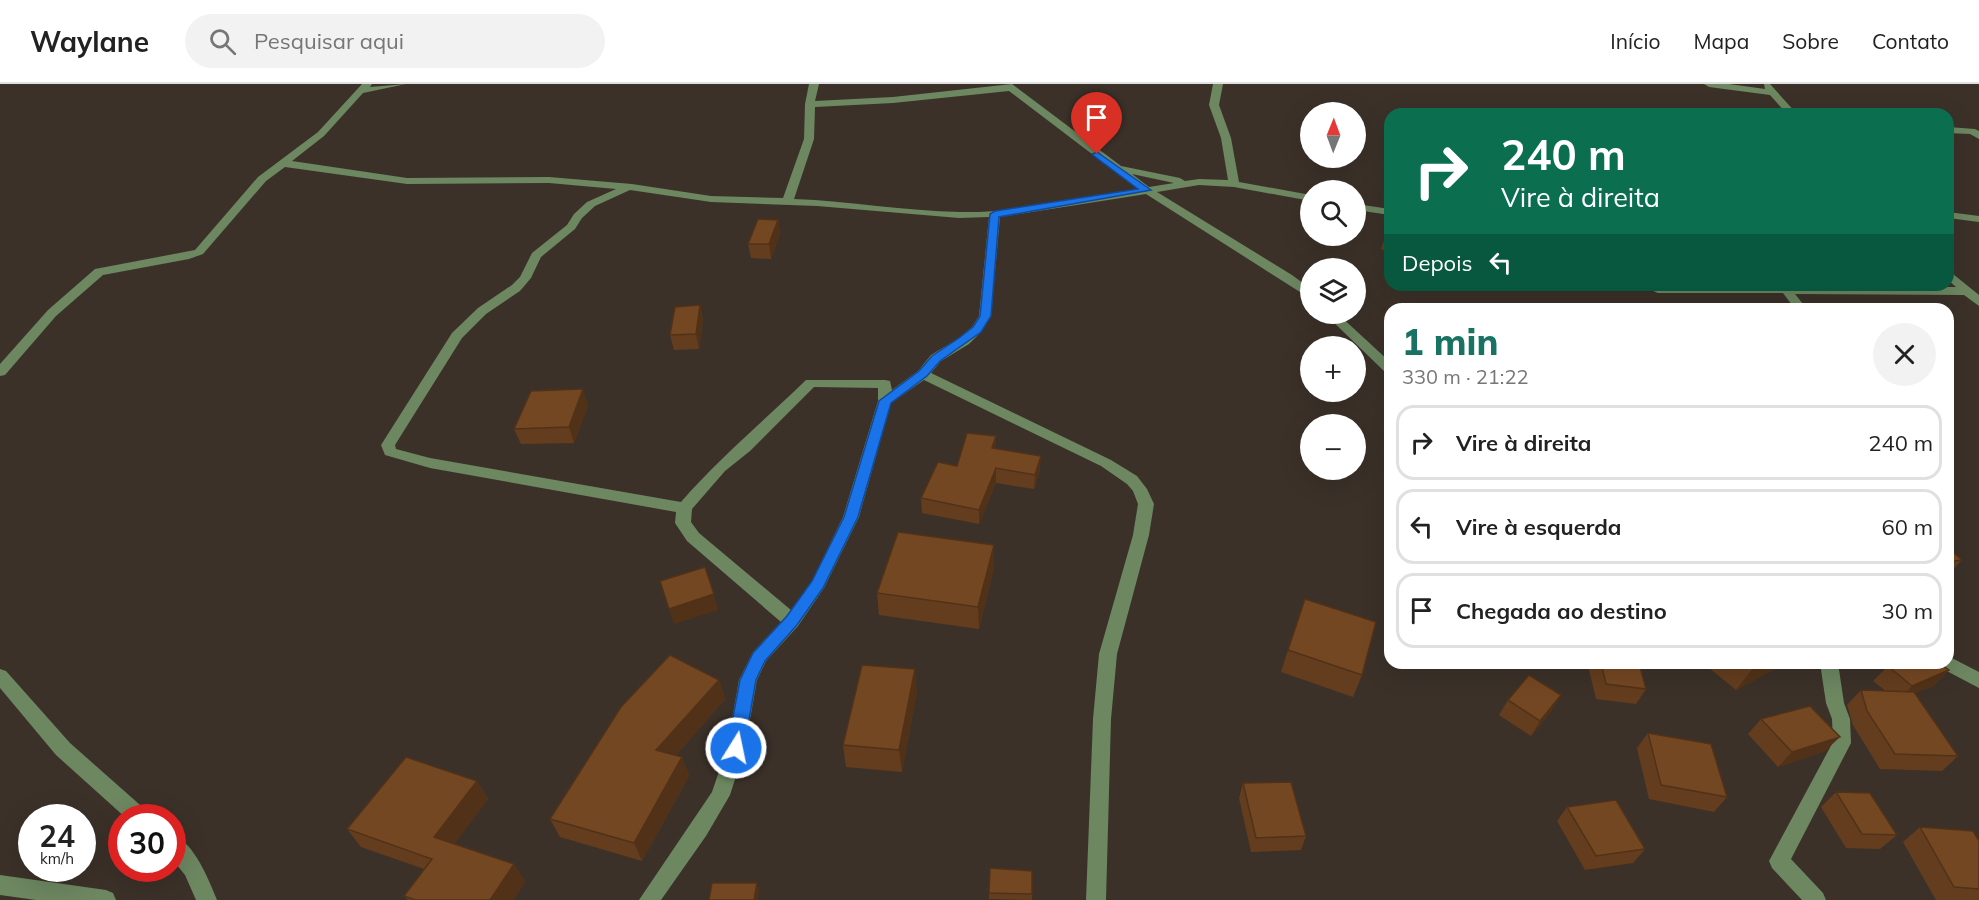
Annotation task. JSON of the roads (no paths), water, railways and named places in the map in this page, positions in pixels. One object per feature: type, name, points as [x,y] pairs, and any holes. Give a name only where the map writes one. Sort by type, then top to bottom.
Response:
[{"type":"street","points":[[0,372],[52,313],[99,272],[189,256],[199,252],[213,239],[244,198],[282,163],[321,134],[364,87],[401,84]]},
{"type":"street","points":[[788,201],[809,139],[810,104],[814,84]]},
{"type":"street","points":[[1218,84],[1214,105],[1226,138],[1234,184]]},
{"type":"street","points":[[1709,84],[1773,93]]},
{"type":"street","points":[[1765,84],[1786,108]]},
{"type":"street","points":[[810,104],[893,100],[1008,86],[1146,190],[1300,287]]},
{"type":"street","points":[[1954,131],[1975,134],[1979,122]]},
{"type":"street","points":[[282,163],[407,182],[519,179],[632,187],[711,199],[788,201],[930,213],[995,214],[1188,183]]},
{"type":"street","points":[[1115,168],[1188,183],[1234,184],[1300,196]]},
{"type":"street","points":[[632,187],[591,204],[578,216],[571,227],[536,255],[525,278],[516,288],[482,311],[458,336],[388,445],[390,452],[430,463],[684,508]]},
{"type":"street","points":[[1366,208],[1384,211]]},
{"type":"street","points":[[885,401],[923,374],[936,358],[977,329],[985,316],[995,214]]},
{"type":"street","points":[[1954,216],[1979,219]]},
{"type":"street","points":[[1954,279],[1974,297]]},
{"type":"street","points":[[1787,291],[1974,297]]},
{"type":"street","points":[[1787,291],[1796,303]]},
{"type":"street","points":[[1342,324],[1384,363]]},
{"type":"street","points":[[923,374],[1106,464],[1132,480],[1140,489],[1146,504],[1141,534],[1108,654],[1102,719],[1096,900]]},
{"type":"street","points":[[649,900],[699,830],[720,795],[736,748],[748,680],[759,657],[792,621],[818,584],[851,517],[885,401],[885,384],[811,382],[746,448],[720,467],[684,508],[683,522],[693,537],[792,621]]},
{"type":"street","points":[[1954,667],[1979,681]]},
{"type":"street","points":[[1816,900],[1779,861],[1842,743],[1842,719],[1835,703],[1830,669]]},
{"type":"street","points":[[0,676],[63,750],[125,804]]},
{"type":"street","points":[[186,860],[207,900]]},
{"type":"street","points":[[0,885],[106,900]]}]
